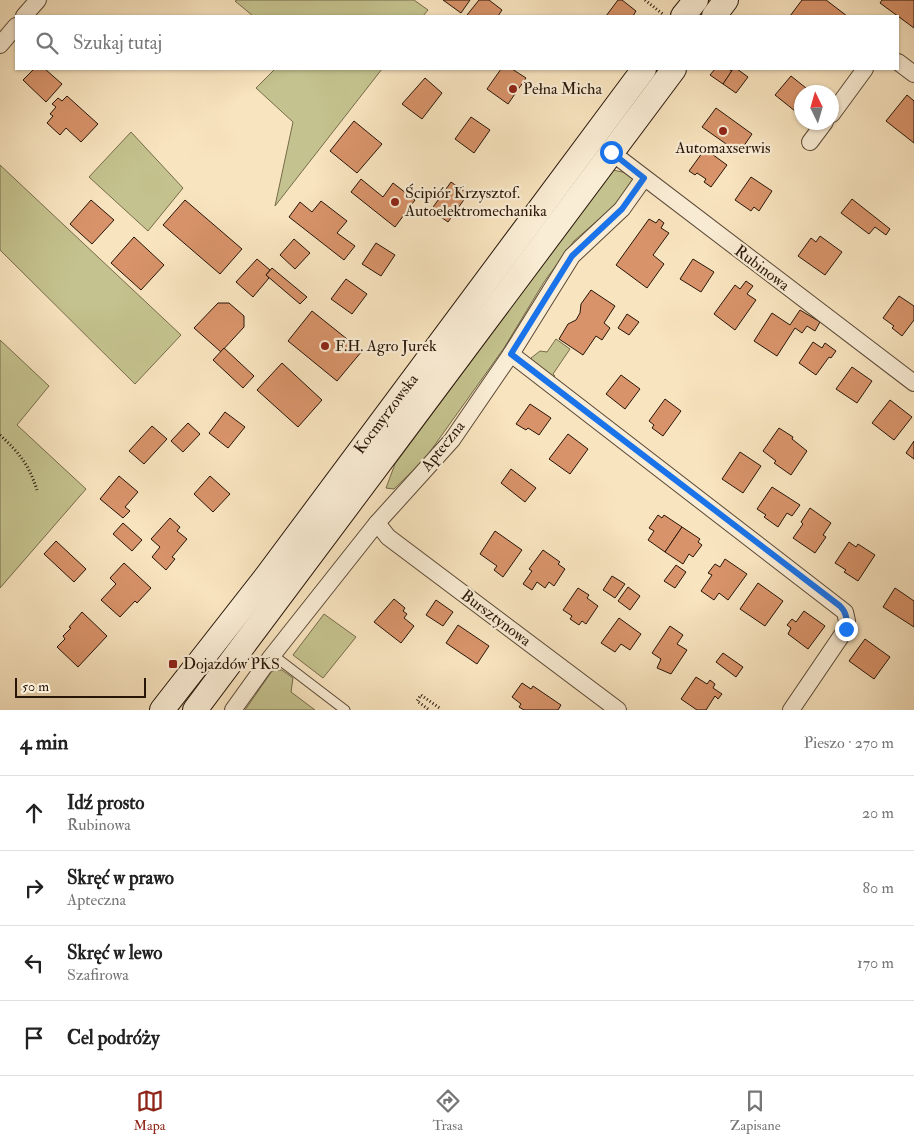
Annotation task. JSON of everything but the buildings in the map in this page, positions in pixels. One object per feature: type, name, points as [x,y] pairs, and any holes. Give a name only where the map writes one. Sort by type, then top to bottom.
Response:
[{"type":"main road","points":[[685,15],[696,0]]},
{"type":"main road","points":[[715,15],[726,0]]},
{"type":"main road","name":"Kocmyrzowska","points":[[162,710],[259,586],[643,70]]},
{"type":"main road","name":"Kocmyrzowska","points":[[195,710],[673,70]]},
{"type":"street","points":[[25,15],[38,0]]},
{"type":"street","points":[[0,45],[15,27]]},
{"type":"street","points":[[899,63],[914,74]]},
{"type":"street","points":[[839,104],[864,70]]},
{"type":"street","points":[[810,142],[819,130]]},
{"type":"street","name":"Rubinowa","points":[[611,152],[914,383]]},
{"type":"street","name":"Apteczna","points":[[233,710],[273,654],[377,523],[452,440],[511,354],[572,256],[622,209],[644,178]]},
{"type":"street","points":[[511,354],[845,612],[846,629],[791,710]]},
{"type":"street","name":"Bursztynowa","points":[[377,523],[388,537],[618,710]]},
{"type":"lane","points":[[273,654],[345,710]]},
{"type":"path","points":[[645,0],[665,15]]},
{"type":"path","points":[[0,435],[24,459],[37,490]]},
{"type":"path","points":[[428,708],[417,701],[421,695],[441,709]]},
{"type":"shaded area","points":[[414,0],[428,10],[424,15],[252,15],[235,1]]},
{"type":"shaded area","points":[[274,70],[381,70],[275,206],[293,122],[256,88]]},
{"type":"shaded area","points":[[131,132],[183,188],[148,231],[89,177]]},
{"type":"shaded area","points":[[0,165],[181,335],[135,384],[0,250]]},
{"type":"shaded area","points":[[613,170],[627,173],[633,179],[616,204],[574,241],[544,282],[504,348],[424,460],[394,489],[386,488],[395,464]]},
{"type":"shaded area","points":[[556,339],[570,349],[553,374],[554,377],[531,361],[531,358],[540,351],[547,352]]},
{"type":"shaded area","points":[[0,340],[49,386],[17,425],[86,489],[0,588]]},
{"type":"shaded area","points":[[324,614],[356,637],[323,678],[293,655]]},
{"type":"shaded area","points":[[282,670],[293,678],[291,692],[315,710],[245,710],[272,671]]},
{"type":"place","name":"Pełna Micha","points":[[513,89]]},
{"type":"place","name":"Automaxserwis","points":[[723,131]]},
{"type":"place","name":"Ścipiór Krzysztof. Autoelektromechanika","points":[[395,202]]},
{"type":"place","name":"F.H. Agro Jurek","points":[[325,346]]},
{"type":"place","name":"Dojazdów PKS","points":[[173,664]]},
{"type":"route","points":[[611,152],[644,178],[622,209],[572,256],[511,354],[840,606],[845,612],[846,629]]}]
